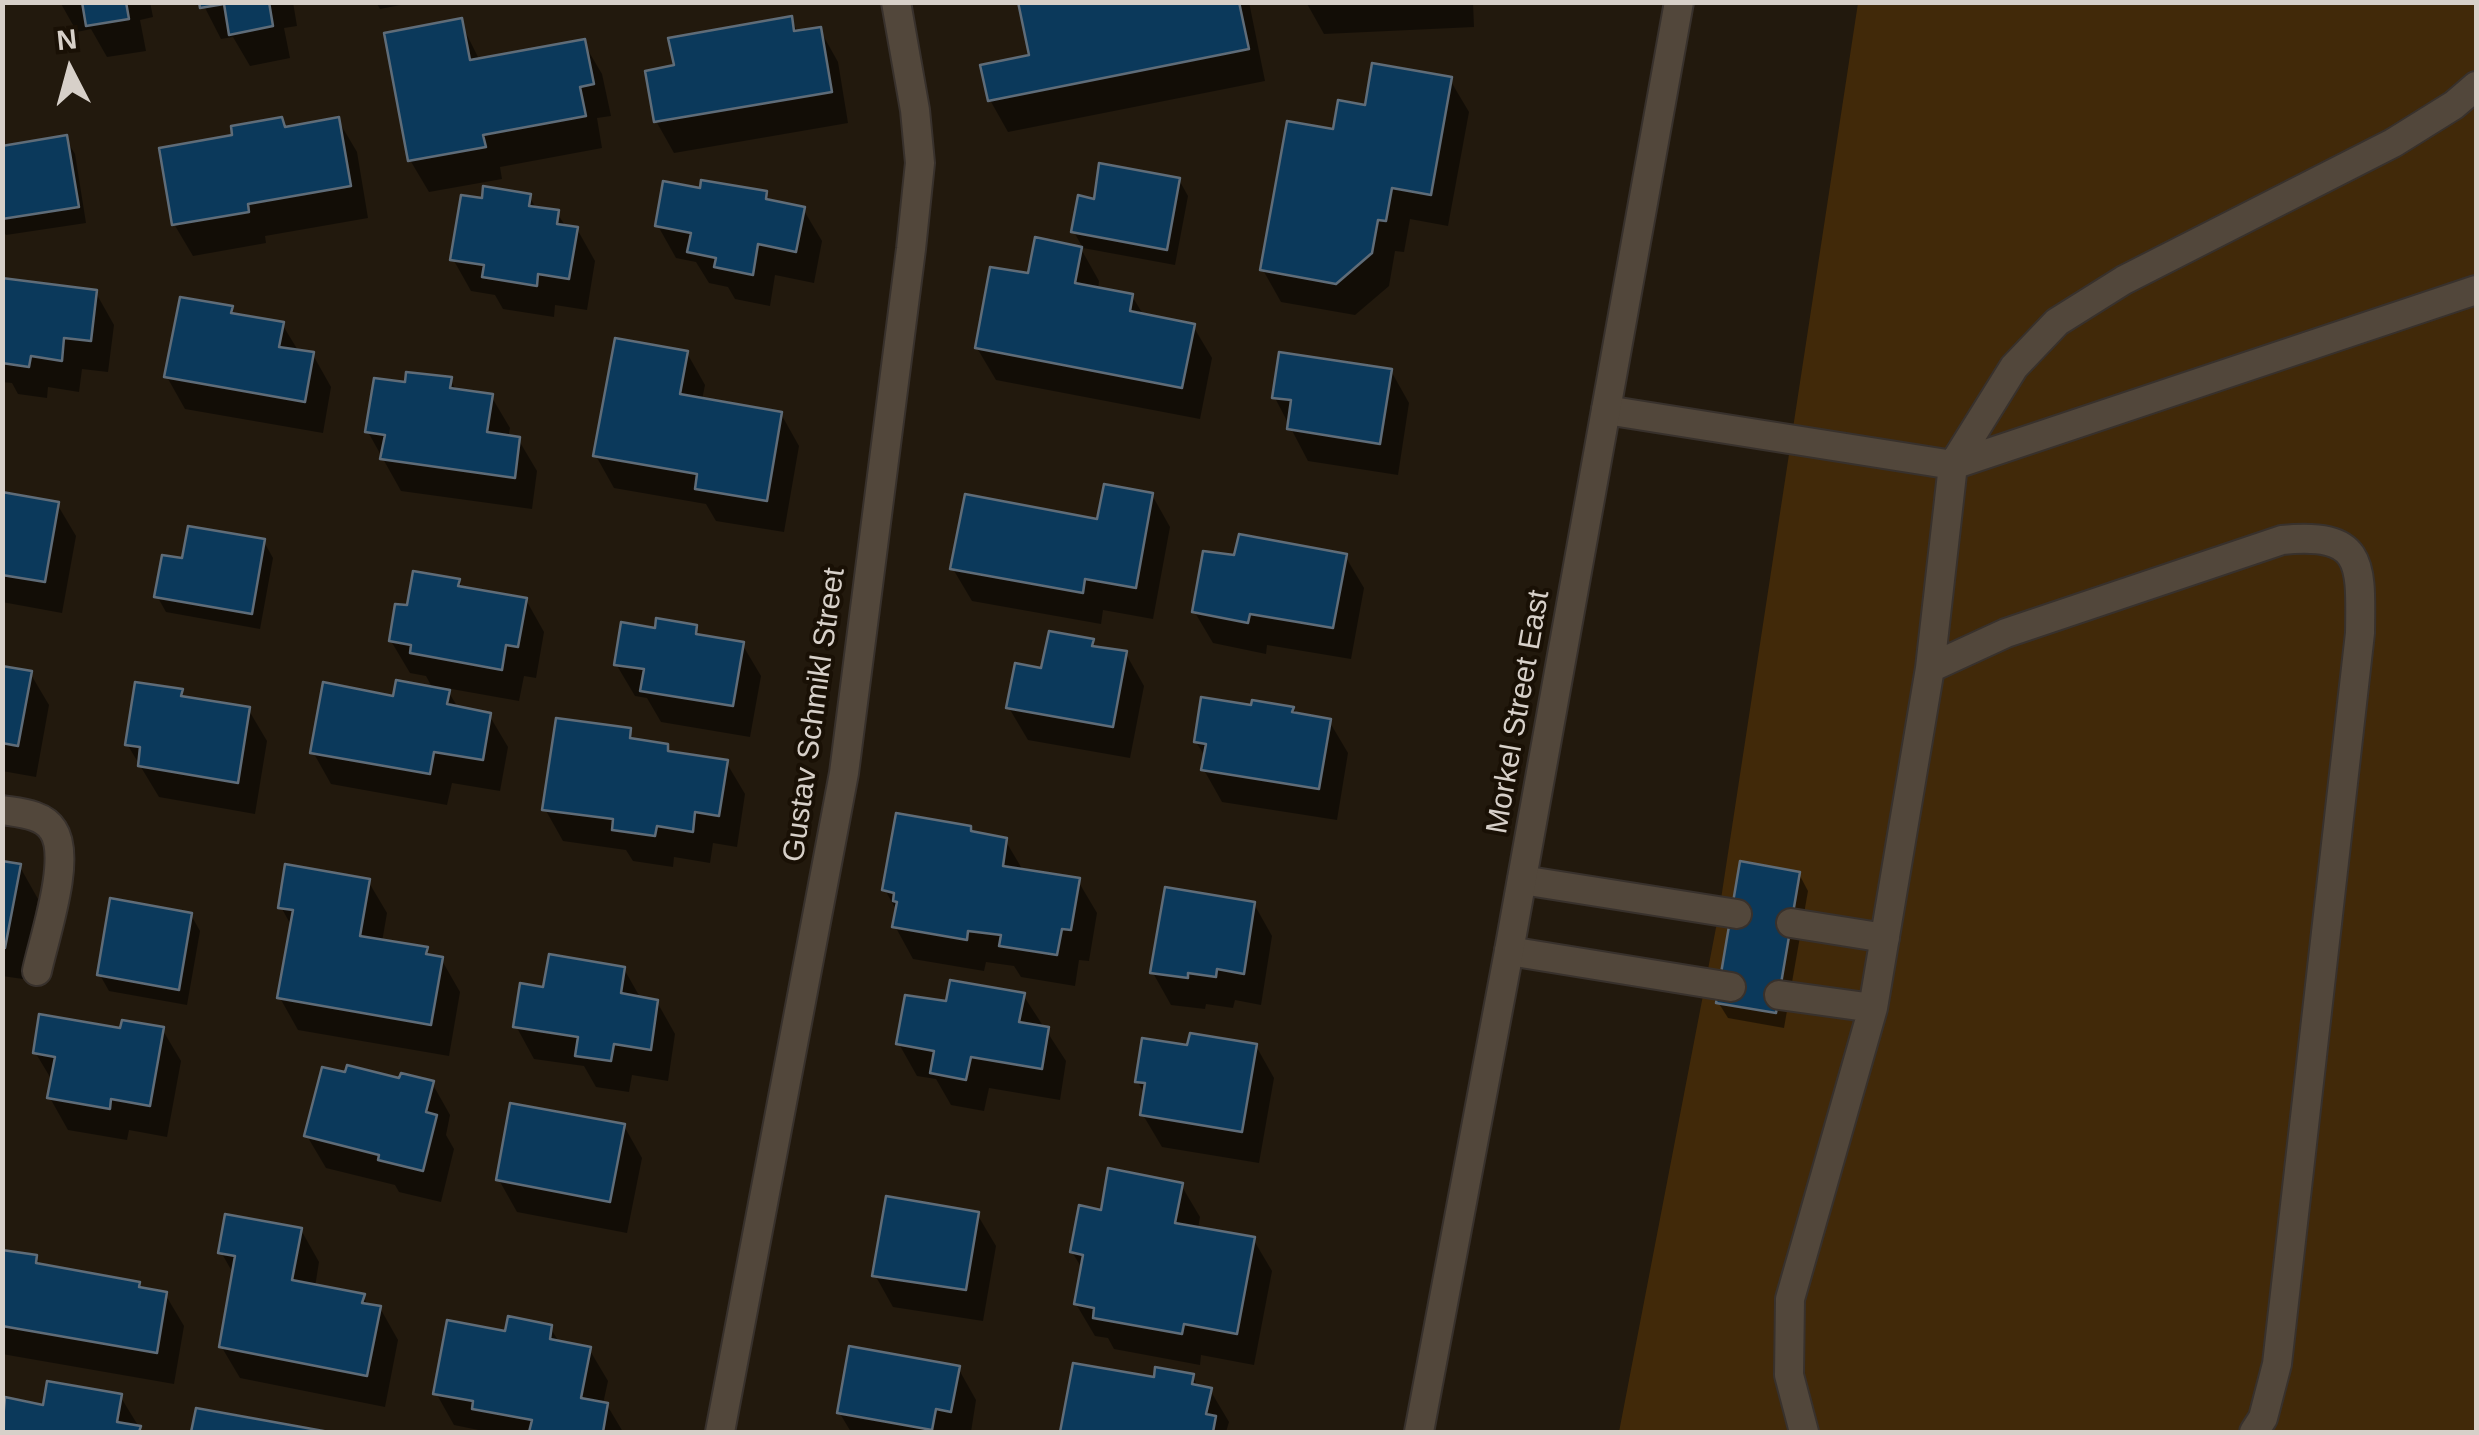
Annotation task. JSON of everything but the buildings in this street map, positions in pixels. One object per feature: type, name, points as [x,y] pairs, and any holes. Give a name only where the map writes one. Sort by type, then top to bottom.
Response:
[{"type":"street","name":"Gustav Schmikl Street","points":[[720,1432],[844,772],[908,268],[920,163],[896,2]]},
{"type":"street","name":"Morkel Street East","points":[[1419,1432],[1679,2]]},
{"type":"street","points":[[1804,1432],[1789,1375],[1790,1299],[1873,1008],[1930,668],[1953,465],[2014,367],[2058,322],[2124,280],[2393,143],[2454,105],[2476,86]]},
{"type":"street","points":[[1606,410],[1953,465],[2476,290]]},
{"type":"street","points":[[1930,668],[2006,634],[2282,540],[2316,537],[2344,546],[2358,562],[2360,633],[2277,1364],[2263,1418],[2254,1432]]},
{"type":"street","points":[[2,810],[43,820],[53,830],[61,850],[37,971]]},
{"type":"street","points":[[1522,880],[1737,914]]},
{"type":"street","points":[[1792,923],[1885,938]]},
{"type":"street","points":[[1509,951],[1731,986]]},
{"type":"street","points":[[1779,994],[1873,1008]]},
{"type":"shaded area","points":[[1858,3],[2476,3],[2476,1432],[1619,1432],[1719,912]]}]
